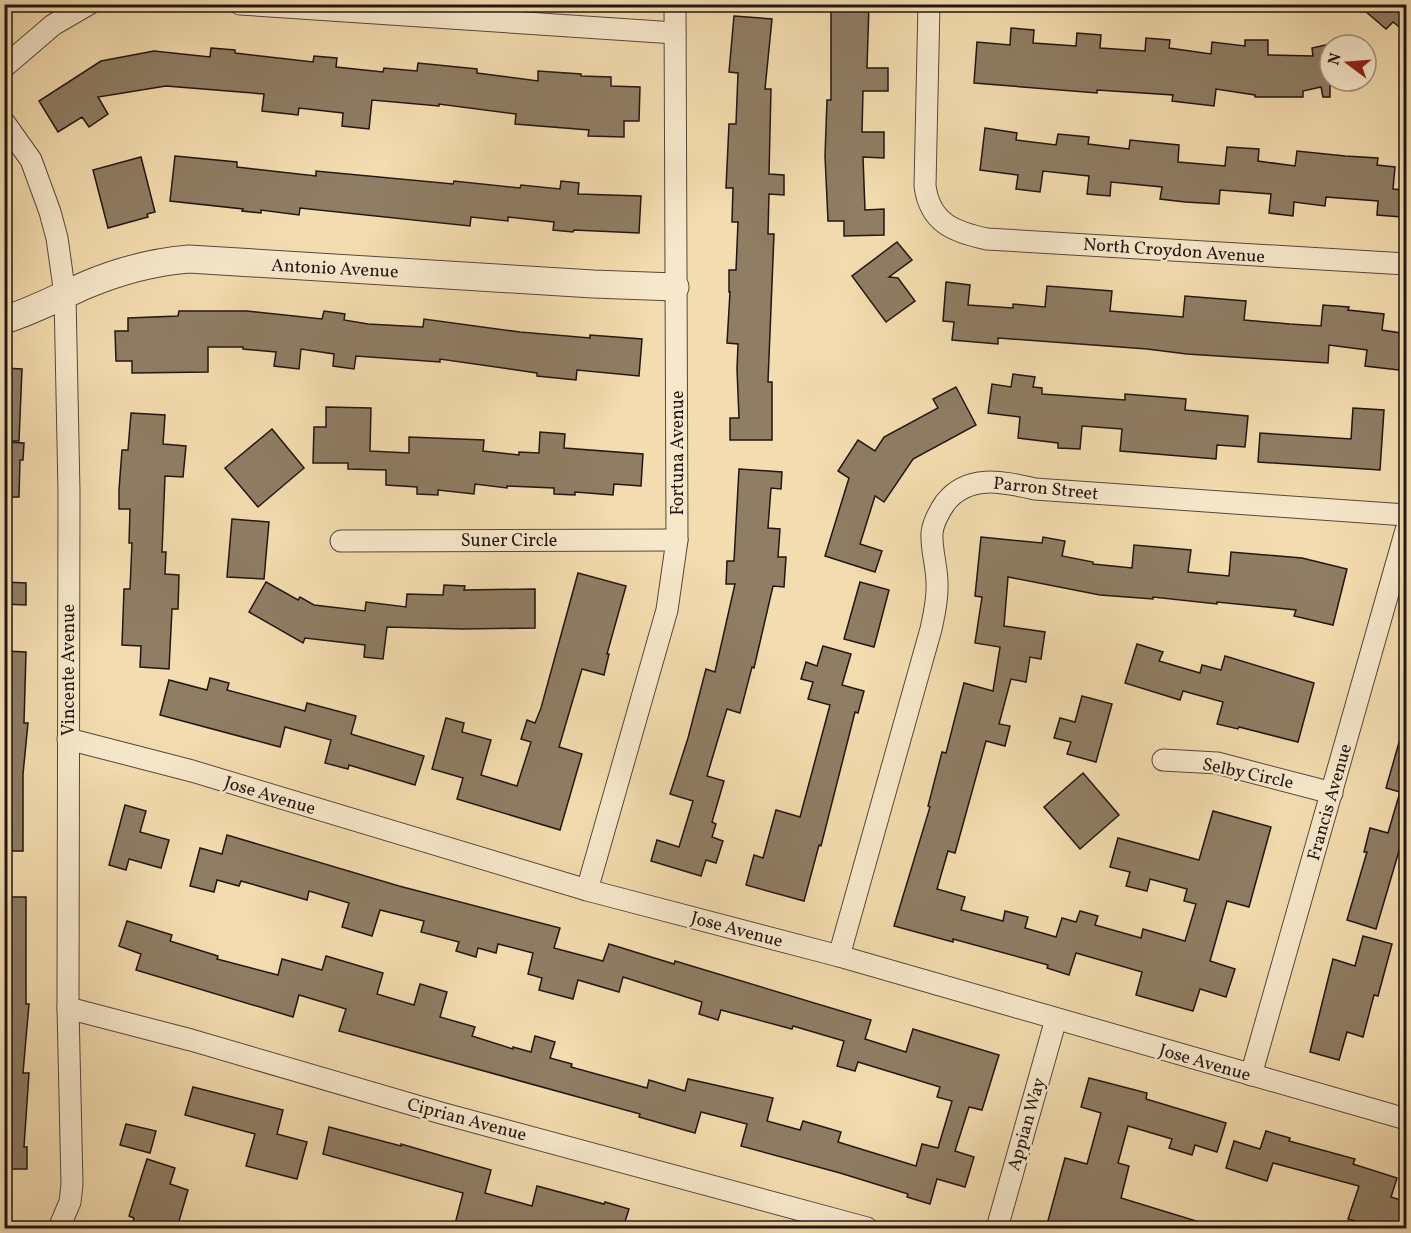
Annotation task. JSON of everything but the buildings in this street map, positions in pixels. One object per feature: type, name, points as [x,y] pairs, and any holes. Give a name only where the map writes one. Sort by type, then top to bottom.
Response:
[{"type":"street","points":[[4,67],[53,25],[88,4]]},
{"type":"street","points":[[240,4],[675,33]]},
{"type":"street","name":"Fortuna Avenue","points":[[587,890],[667,610],[677,540],[675,4]]},
{"type":"street","name":"North Croydon Avenue","points":[[929,4],[925,186],[933,211],[953,229],[987,238],[1407,264]]},
{"type":"street","name":"Vincente Avenue","points":[[4,122],[31,160],[50,212],[57,238],[65,296],[69,492],[68,1008],[72,1184],[70,1202],[59,1228]]},
{"type":"street","name":"Antonio Avenue","points":[[4,320],[25,314],[107,277],[138,267],[189,259],[675,287]]},
{"type":"street","name":"Parron Street","points":[[839,956],[931,629],[937,585],[932,544],[934,524],[942,507],[957,491],[967,486],[991,481],[1035,489],[1407,515]]},
{"type":"street","name":"Francis Avenue","points":[[1251,1075],[1407,530]]},
{"type":"street","name":"Suner Circle","points":[[341,541],[677,540]]},
{"type":"street","name":"Jose Avenue","points":[[68,739],[192,771],[587,890],[839,956],[1407,1119]]},
{"type":"street","name":"Selby Circle","points":[[1163,760],[1217,763],[1332,793]]},
{"type":"street","name":"Ciprian Avenue","points":[[68,1008],[191,1040],[441,1113],[867,1228]]},
{"type":"street","name":"Appian Way","points":[[997,1228],[1056,1019]]}]
